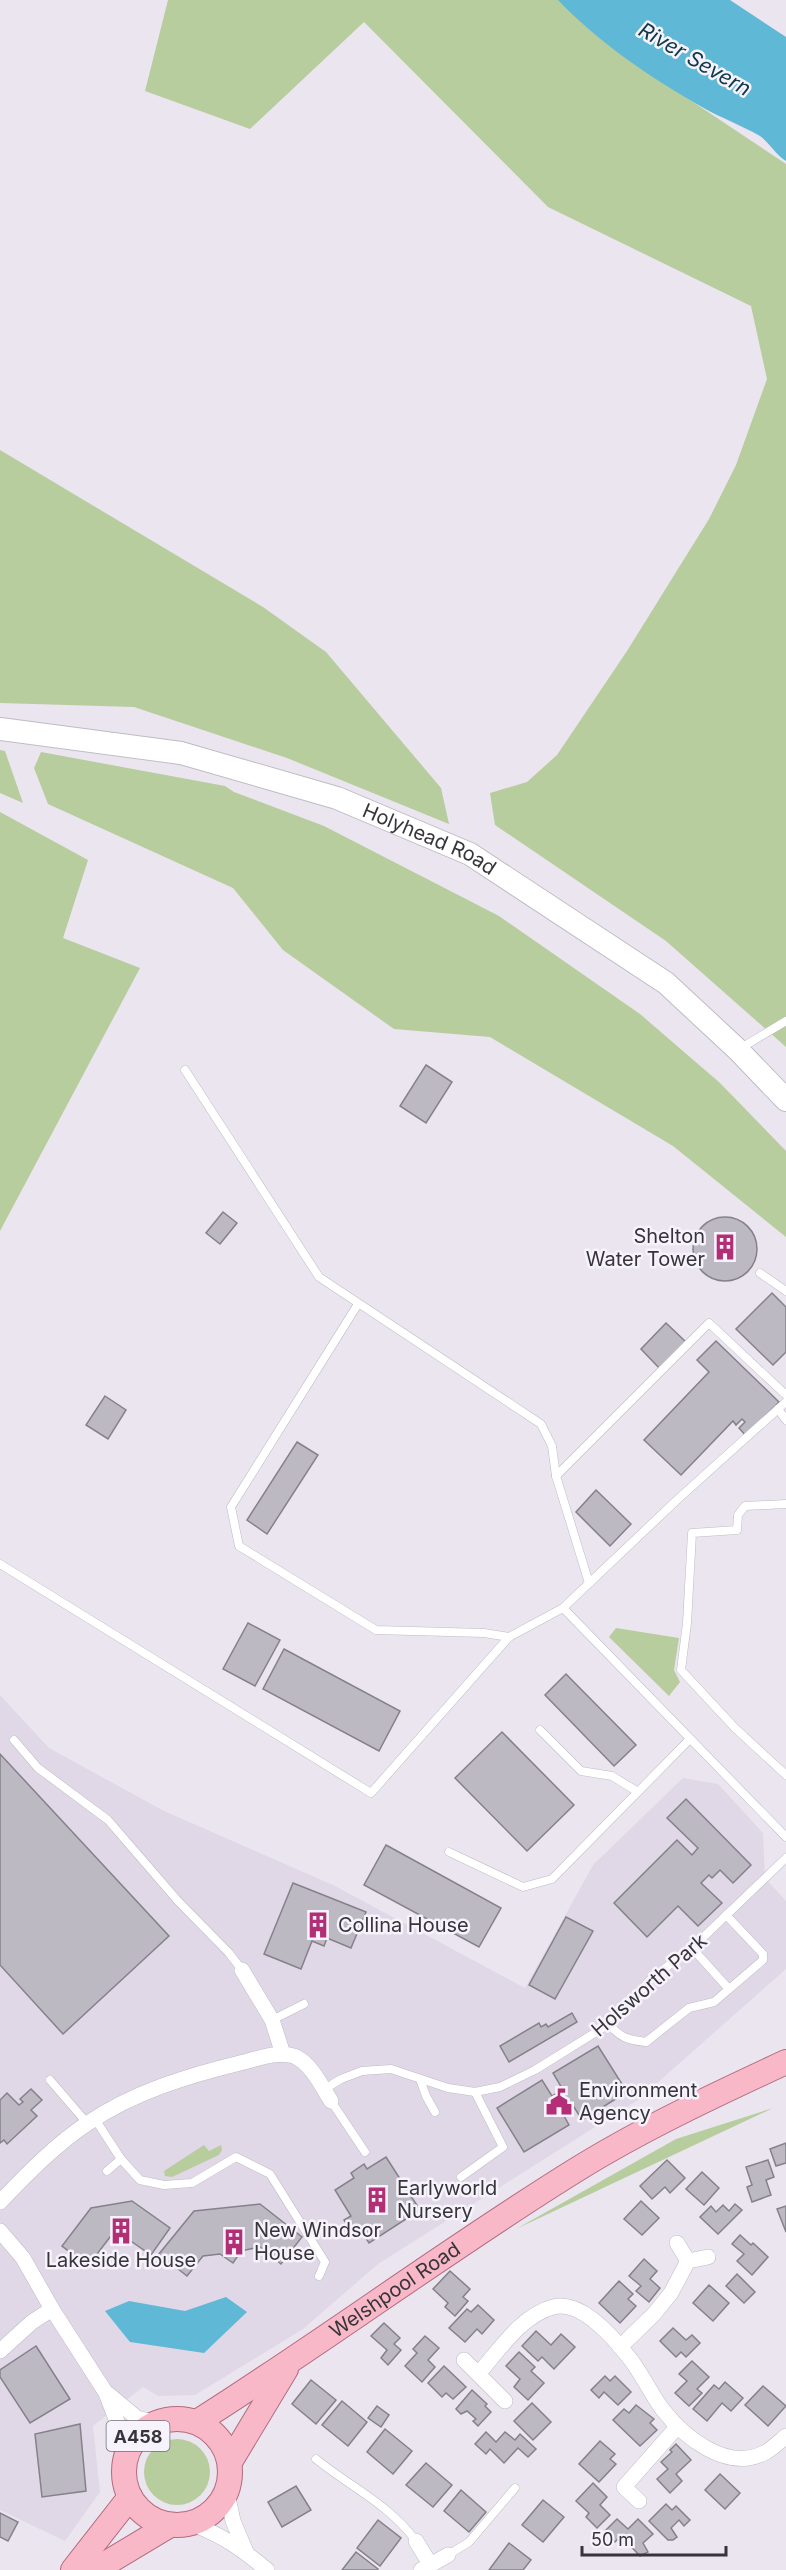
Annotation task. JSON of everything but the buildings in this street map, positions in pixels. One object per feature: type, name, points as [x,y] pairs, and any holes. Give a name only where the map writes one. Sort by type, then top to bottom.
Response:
[{"type":"main road","name":"Holyhead Road","points":[[0,729],[181,753],[337,798],[470,854],[666,983],[738,1050],[786,1100]]},
{"type":"main road","name":"Welshpool Road","points":[[196,2422],[290,2363],[406,2280],[578,2169],[707,2099],[786,2062]]},
{"type":"main road","name":"Welshpool Road","points":[[227,2493],[231,2475],[230,2462],[290,2363]]},
{"type":"main road","name":"A458","points":[[130,2497],[124,2469],[129,2450],[139,2434],[156,2423],[177,2418],[196,2422],[213,2431],[224,2444],[230,2462]]},
{"type":"main road","points":[[95,2570],[181,2524],[206,2517],[217,2508],[227,2493]]},
{"type":"main road","points":[[73,2570],[130,2497],[146,2516],[181,2524]]},
{"type":"street","points":[[242,1970],[272,2020],[283,2055]]},
{"type":"street","points":[[0,2202],[28,2173],[91,2121],[153,2088],[207,2071],[283,2055],[296,2058],[308,2067],[327,2095]]},
{"type":"street","points":[[0,2231],[23,2258],[52,2309],[106,2393],[129,2450]]},
{"type":"street","points":[[677,2243],[688,2260]]},
{"type":"street","points":[[688,2260],[708,2257]]},
{"type":"street","points":[[620,2347],[665,2300],[688,2260]]},
{"type":"street","points":[[479,2373],[515,2333],[535,2316],[551,2307],[564,2305],[590,2317],[620,2347],[677,2427],[713,2452],[747,2458],[763,2454],[786,2436]]},
{"type":"street","points":[[0,2351],[40,2315],[52,2309]]},
{"type":"street","points":[[464,2360],[505,2401]]},
{"type":"street","points":[[106,2393],[137,2418],[156,2423]]},
{"type":"street","points":[[639,2501],[624,2487],[677,2427]]},
{"type":"street","points":[[227,2493],[233,2521],[246,2552]]},
{"type":"street","points":[[181,2524],[220,2534],[267,2570]]},
{"type":"street","points":[[417,2541],[425,2567],[448,2555]]},
{"type":"lane","points":[[738,1050],[786,1022]]},
{"type":"lane","points":[[185,1071],[319,1277],[541,1424],[552,1446],[556,1476],[589,1583]]},
{"type":"lane","points":[[760,1273],[786,1291]]},
{"type":"lane","points":[[358,1304],[231,1507],[239,1546],[376,1630],[484,1633],[509,1637]]},
{"type":"lane","points":[[556,1476],[710,1323],[786,1395]]},
{"type":"lane","points":[[0,1564],[371,1792],[509,1637],[563,1608],[679,1498],[786,1402]]},
{"type":"lane","points":[[778,1409],[786,1420]]},
{"type":"lane","points":[[786,1504],[745,1506],[738,1515],[736,1530],[693,1533],[687,1623],[681,1670],[735,1728],[786,1774]]},
{"type":"lane","points":[[563,1608],[786,1838]]},
{"type":"lane","points":[[540,1730],[581,1771],[612,1776],[638,1792]]},
{"type":"lane","points":[[449,1852],[523,1887],[552,1879],[690,1739]]},
{"type":"lane","points":[[14,1740],[38,1768],[108,1820],[242,1970]]},
{"type":"lane","name":"Holsworth Park","points":[[327,2095],[341,2079],[373,2070],[391,2069],[448,2088],[474,2092],[500,2087],[535,2070],[609,2024],[653,1977],[692,1948],[786,1858]]},
{"type":"lane","points":[[609,2024],[617,2035],[629,2040],[646,2042],[689,2008],[714,2002],[763,1960],[763,1954],[726,1915]]},
{"type":"lane","points":[[692,1948],[729,1989]]},
{"type":"lane","points":[[272,2020],[304,2004]]},
{"type":"lane","points":[[420,2079],[435,2112]]},
{"type":"lane","points":[[50,2080],[91,2121],[140,2180],[164,2185],[192,2183],[236,2157],[270,2174],[325,2262],[319,2276]]},
{"type":"lane","points":[[461,2176],[503,2147],[474,2092]]},
{"type":"lane","points":[[327,2095],[365,2152]]},
{"type":"lane","points":[[106,2171],[121,2159]]},
{"type":"lane","points":[[316,2459],[388,2511],[404,2524],[417,2541]]},
{"type":"lane","points":[[448,2555],[469,2542],[515,2488]]},
{"type":"shaded area","points":[[0,1695],[49,1748],[164,1811],[335,1886],[525,1988],[593,1865],[683,1778],[718,1784],[763,1833],[765,1878],[786,1901],[786,1969],[638,2100],[378,2264],[303,2329],[195,2395],[158,2396],[143,2387],[93,2426],[100,2492],[65,2541],[0,2510]]},
{"type":"green space","points":[[168,0],[580,0],[663,82],[786,164],[786,1047],[666,941],[495,825],[490,793],[527,782],[557,755],[627,651],[709,519],[736,465],[767,379],[751,306],[548,207],[364,22],[250,129],[145,91]]},
{"type":"green space","points":[[0,450],[263,607],[326,652],[441,788],[449,824],[287,758],[134,707],[0,703]]},
{"type":"green space","points":[[0,750],[5,751],[23,803],[0,793]]},
{"type":"green space","points":[[41,752],[225,786],[234,792],[324,826],[499,916],[640,1014],[720,1083],[786,1151],[786,1237],[673,1146],[490,1037],[394,1029],[283,950],[233,888],[48,804],[34,768]]},
{"type":"green space","points":[[0,812],[88,860],[63,938],[140,968],[0,1231]]},
{"type":"green space","points":[[616,1628],[679,1638],[674,1670],[680,1682],[669,1696],[609,1637]]},
{"type":"green space","points":[[773,2108],[516,2229],[676,2139]]},
{"type":"green space","points":[[204,2145],[209,2151],[221,2145],[222,2150],[219,2155],[172,2177],[165,2176],[164,2171]]},
{"type":"green space","points":[[177,2439],[190,2442],[200,2449],[207,2459],[210,2472],[207,2485],[200,2495],[190,2502],[177,2505],[164,2502],[154,2495],[147,2485],[144,2472],[147,2459],[154,2449],[164,2442]]},
{"type":"water","name":"River Severn","points":[[558,0],[730,0],[786,37],[786,161],[760,136],[702,107],[626,59]]},
{"type":"water","points":[[226,2297],[247,2312],[204,2353],[130,2342],[105,2311],[129,2301],[185,2311]]},
{"type":"place","name":"Shelton Water Tower","points":[[725,1247]]},
{"type":"place","name":"Collina House","points":[[318,1925]]},
{"type":"place","name":"Environment Agency","points":[[559,2102]]},
{"type":"place","name":"Earlyworld Nursery","points":[[377,2200]]},
{"type":"place","name":"Lakeside House","points":[[121,2231]]},
{"type":"place","name":"New Windsor House","points":[[234,2242]]}]
